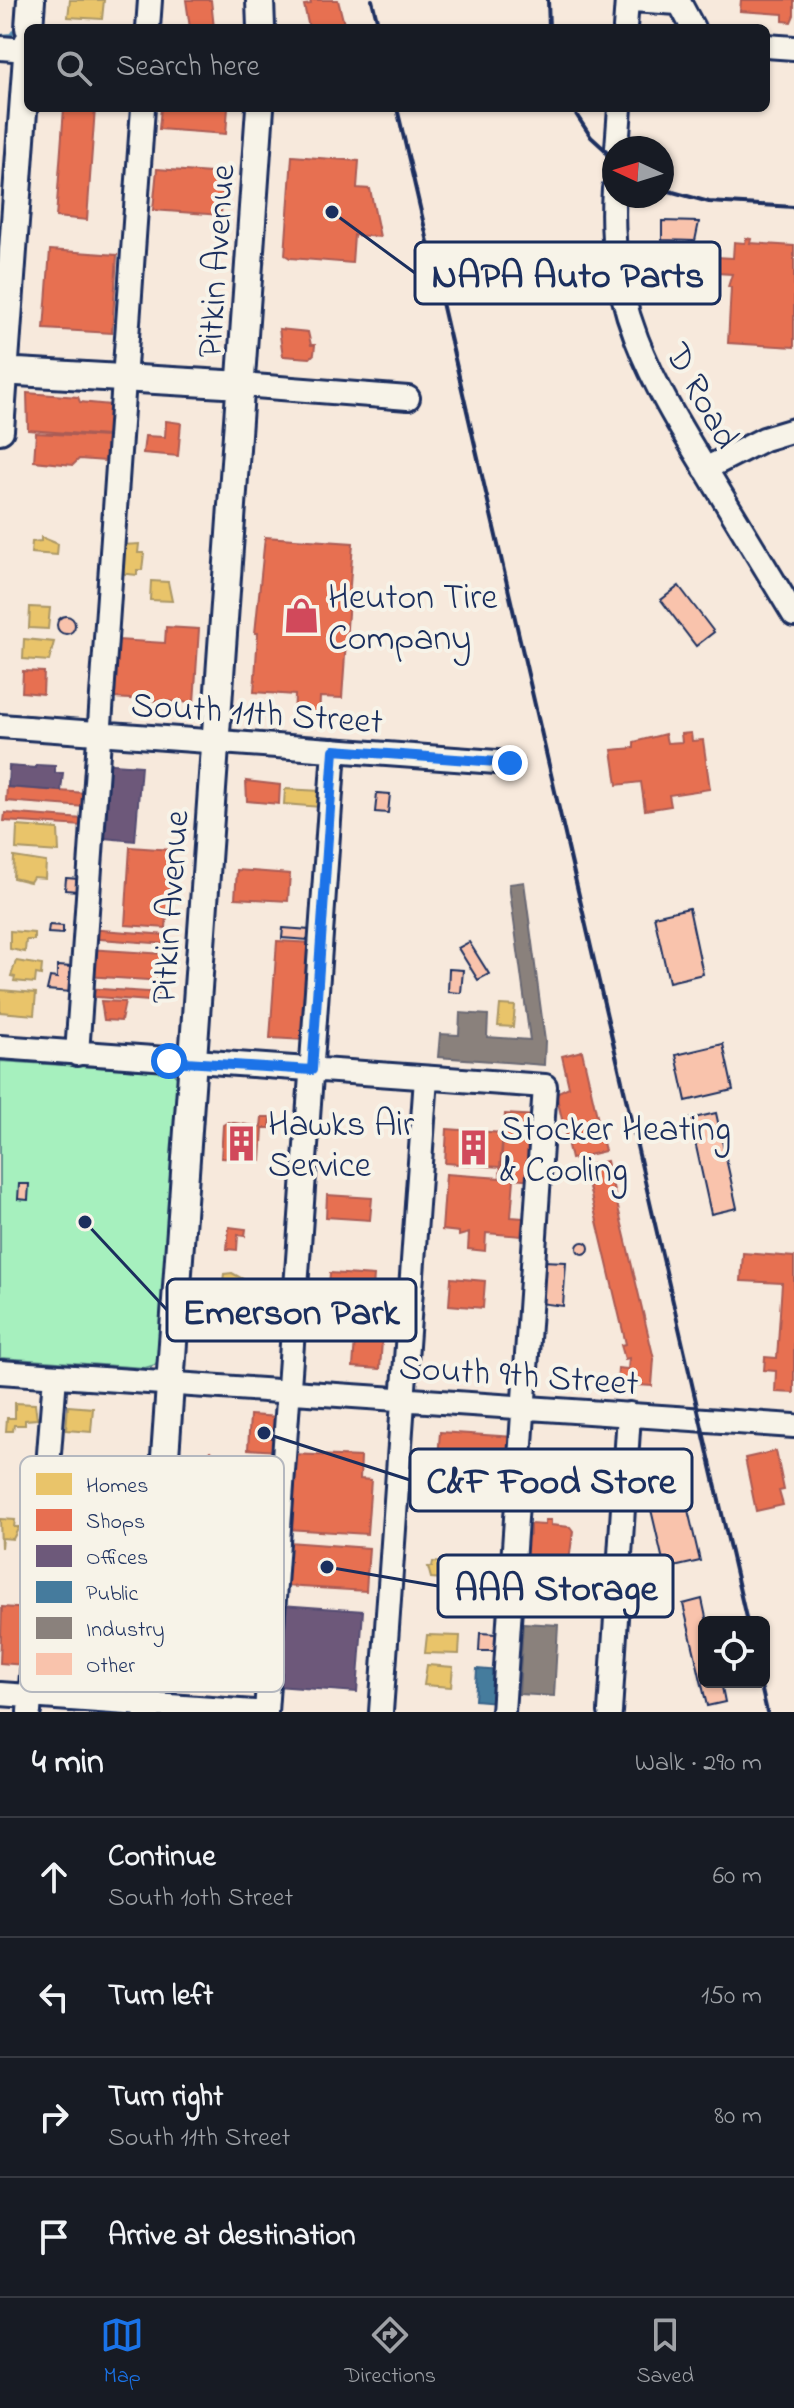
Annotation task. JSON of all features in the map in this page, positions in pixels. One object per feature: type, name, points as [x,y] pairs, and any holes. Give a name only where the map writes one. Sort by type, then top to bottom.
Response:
[{"type":"main road","points":[[29,24],[31,0]]},
{"type":"main road","points":[[260,0],[261,24]]},
{"type":"main road","points":[[0,430],[24,99]]},
{"type":"main road","name":"Pitkin Avenue","points":[[165,1456],[260,112]]},
{"type":"main road","points":[[2,371],[242,385]]},
{"type":"street","points":[[148,24],[150,0]]},
{"type":"street","points":[[626,24],[630,0],[678,2],[691,24]]},
{"type":"street","points":[[770,46],[794,48]]},
{"type":"street","points":[[0,48],[24,50]]},
{"type":"street","points":[[77,1054],[143,112]]},
{"type":"street","points":[[618,136],[620,112]]},
{"type":"street","name":"D Road","points":[[615,208],[618,278],[633,336],[663,398],[794,615]]},
{"type":"street","points":[[242,385],[408,398]]},
{"type":"street","points":[[705,469],[764,439],[794,430]]},
{"type":"street","name":"South 11th Street","points":[[0,726],[510,763]]},
{"type":"street","points":[[283,1456],[334,750]]},
{"type":"street","points":[[0,1047],[545,1086],[503,1712]]},
{"type":"street","points":[[381,1712],[426,1078]]},
{"type":"street","name":"South 9th Street","points":[[0,1372],[794,1426]]},
{"type":"street","points":[[49,1456],[55,1376]]},
{"type":"street","points":[[610,1712],[629,1414]]},
{"type":"street","points":[[266,1712],[267,1692]]},
{"type":"street","points":[[0,1694],[30,1704],[254,1712]]},
{"type":"green space","points":[[0,1061],[172,1072],[179,1079],[160,1357],[155,1365],[145,1368],[0,1358]]},
{"type":"building: Homes","points":[[70,0],[104,0],[102,19],[68,17]]},
{"type":"building: Homes","points":[[41,537],[58,544],[57,555],[31,553],[32,542],[41,541]]},
{"type":"building: Homes","points":[[139,544],[138,553],[144,553],[142,570],[137,570],[137,575],[117,573],[123,545]]},
{"type":"building: Homes","points":[[151,581],[168,582],[172,601],[150,600]]},
{"type":"building: Homes","points":[[30,607],[50,608],[48,629],[29,628]]},
{"type":"building: Homes","points":[[24,639],[54,642],[49,661],[23,659]]},
{"type":"building: Homes","points":[[285,789],[321,791],[320,807],[284,804]]},
{"type":"building: Homes","points":[[17,826],[58,829],[59,852],[16,849]]},
{"type":"building: Homes","points":[[14,857],[46,862],[45,878],[33,877],[30,882],[13,878]]},
{"type":"building: Homes","points":[[10,931],[34,933],[34,940],[26,940],[25,952],[10,949]]},
{"type":"building: Homes","points":[[16,961],[42,965],[41,975],[36,974],[35,983],[14,981],[15,977],[11,976]]},
{"type":"building: Homes","points":[[0,990],[36,993],[34,1015],[0,1012]]},
{"type":"building: Homes","points":[[500,1005],[515,1006],[513,1027],[498,1026]]},
{"type":"building: Homes","points":[[232,1273],[243,1279],[242,1290],[217,1290],[218,1280],[223,1281],[224,1274]]},
{"type":"building: Homes","points":[[15,1403],[35,1404],[37,1419],[25,1420],[25,1425],[14,1425],[13,1431],[6,1431],[7,1418],[15,1418]]},
{"type":"building: Homes","points":[[68,1406],[93,1408],[91,1432],[66,1430]]},
{"type":"building: Homes","points":[[0,1519],[15,1520],[14,1527],[19,1527],[13,1539],[2,1538],[1,1548]]},
{"type":"building: Homes","points":[[433,1562],[460,1564],[457,1580],[431,1578],[428,1567],[432,1567]]},
{"type":"building: Homes","points":[[427,1635],[460,1636],[459,1654],[425,1653]]},
{"type":"building: Homes","points":[[427,1665],[453,1667],[451,1687],[424,1685]]},
{"type":"building: Shops","points":[[186,0],[211,0],[214,24],[189,24]]},
{"type":"building: Shops","points":[[310,0],[338,0],[344,24],[308,24],[304,5],[311,4]]},
{"type":"building: Shops","points":[[741,0],[794,0],[794,15],[791,22],[783,21],[783,14],[740,11]]},
{"type":"building: Shops","points":[[64,112],[95,112],[87,220],[56,217]]},
{"type":"building: Shops","points":[[161,112],[228,112],[226,134],[159,129]]},
{"type":"building: Shops","points":[[292,156],[359,161],[357,188],[370,189],[380,237],[354,235],[352,263],[285,255]]},
{"type":"building: Shops","points":[[157,169],[224,174],[221,215],[153,210]]},
{"type":"building: Shops","points":[[746,238],[751,239],[750,243],[794,246],[794,347],[728,343],[731,287],[728,287],[732,274],[716,273],[717,257],[733,258],[734,242],[745,243]]},
{"type":"building: Shops","points":[[50,250],[117,255],[112,333],[44,329]]},
{"type":"building: Shops","points":[[279,329],[308,332],[311,345],[315,345],[314,354],[310,358],[283,356]]},
{"type":"building: Shops","points":[[27,393],[78,397],[80,402],[110,405],[108,436],[28,430]]},
{"type":"building: Shops","points":[[166,421],[181,423],[178,456],[143,453],[145,436],[165,437]]},
{"type":"building: Shops","points":[[36,433],[107,437],[105,461],[79,459],[73,465],[34,461]]},
{"type":"building: Shops","name":"Heuton Tire Company","points":[[265,537],[353,543],[342,698],[320,697],[319,720],[294,718],[295,695],[254,692],[258,633],[255,633]]},
{"type":"building: Shops","points":[[166,627],[199,629],[194,703],[114,698],[118,640],[165,643]]},
{"type":"building: Shops","points":[[23,671],[44,672],[43,694],[22,692]]},
{"type":"building: Shops","points":[[691,733],[692,741],[703,740],[710,789],[669,795],[671,806],[645,810],[641,782],[617,785],[612,750],[634,748],[634,742],[665,734],[667,743],[682,742],[681,734]]},
{"type":"building: Shops","points":[[246,781],[280,785],[279,804],[247,801]]},
{"type":"building: Shops","points":[[7,787],[85,793],[85,807],[6,801]]},
{"type":"building: Shops","points":[[5,813],[83,819],[83,826],[4,821]]},
{"type":"building: Shops","points":[[130,847],[172,850],[166,928],[125,925]]},
{"type":"building: Shops","points":[[237,870],[290,874],[288,901],[235,898]]},
{"type":"building: Shops","points":[[88,929],[167,935],[166,944],[87,938]]},
{"type":"building: Shops","points":[[277,941],[313,943],[306,1040],[270,1038]]},
{"type":"building: Shops","points":[[88,949],[165,954],[163,981],[86,976]]},
{"type":"building: Shops","points":[[85,988],[163,993],[162,1002],[84,996]]},
{"type":"building: Shops","points":[[101,1001],[125,1002],[121,1021],[104,1020]]},
{"type":"building: Shops","points":[[582,1051],[605,1151],[571,1159],[556,1093],[569,1087],[562,1056]]},
{"type":"building: Shops","points":[[505,1114],[538,1116],[534,1180],[500,1177]]},
{"type":"building: Shops","name":"Hawks Air Service","points":[[262,1117],[271,1117],[270,1128],[263,1128],[261,1160],[221,1158],[223,1125],[228,1122],[261,1127]]},
{"type":"building: Shops","name":"Stocker Heating & Cooling","points":[[447,1129],[503,1133],[500,1167],[445,1163]]},
{"type":"building: Shops","points":[[607,1161],[654,1359],[652,1386],[621,1384],[617,1387],[618,1368],[628,1369],[629,1358],[625,1359],[621,1345],[626,1344],[584,1166]]},
{"type":"building: Shops","points":[[446,1174],[514,1179],[511,1217],[523,1218],[521,1236],[486,1233],[485,1251],[468,1249],[469,1233],[459,1236],[459,1232],[442,1230]]},
{"type":"building: Shops","points":[[327,1195],[372,1198],[370,1220],[326,1217]]},
{"type":"building: Shops","points":[[229,1227],[246,1229],[245,1236],[238,1235],[237,1250],[227,1249]]},
{"type":"building: Shops","points":[[743,1253],[794,1257],[794,1393],[775,1392],[776,1371],[764,1370],[765,1357],[777,1358],[782,1283],[741,1281]]},
{"type":"building: Shops","points":[[330,1273],[374,1276],[372,1301],[384,1302],[382,1329],[339,1326],[340,1299],[328,1298]]},
{"type":"building: Shops","points":[[451,1278],[485,1281],[483,1308],[449,1305]]},
{"type":"building: Shops","points":[[355,1339],[382,1341],[380,1369],[353,1367]]},
{"type":"building: Shops","points":[[250,1415],[279,1417],[277,1451],[248,1449]]},
{"type":"building: Shops","points":[[440,1432],[514,1437],[510,1500],[435,1495]]},
{"type":"building: Shops","points":[[776,1451],[784,1490],[779,1491],[783,1505],[756,1511],[745,1458]]},
{"type":"building: Shops","points":[[292,1454],[361,1457],[360,1479],[371,1480],[367,1534],[287,1529]]},
{"type":"building: Shops","points":[[545,1520],[551,1520],[551,1525],[570,1527],[573,1531],[568,1569],[527,1567],[528,1557],[520,1557],[522,1534],[530,1535],[530,1524],[545,1525]]},
{"type":"building: Shops","points":[[288,1542],[369,1548],[366,1591],[285,1586]]},
{"type":"building: Shops","points":[[2,1607],[20,1608],[20,1665],[0,1663]]},
{"type":"building: Offices","points":[[99,763],[141,766],[135,841],[93,837]]},
{"type":"building: Offices","points":[[36,765],[55,766],[55,773],[63,773],[61,791],[8,787],[9,766],[36,768]]},
{"type":"building: Offices","points":[[284,1605],[363,1611],[357,1692],[284,1687]]},
{"type":"building: Public","points":[[477,1669],[499,1671],[497,1702],[475,1700]]},
{"type":"building: Industry","points":[[524,882],[545,1041],[544,1065],[438,1057],[440,1034],[459,1035],[460,1013],[488,1015],[487,1037],[530,1040],[509,884]]},
{"type":"building: Industry","points":[[523,1623],[558,1625],[554,1696],[519,1694]]},
{"type":"building: Other","points":[[662,221],[699,222],[695,241],[662,240]]},
{"type":"building: Other","points":[[679,586],[714,632],[696,646],[661,600]]},
{"type":"building: Other","points":[[66,616],[75,625],[66,634],[57,625]]},
{"type":"building: Other","points":[[377,793],[390,794],[388,813],[375,812]]},
{"type":"building: Other","points":[[66,878],[79,879],[78,891],[65,890]]},
{"type":"building: Other","points":[[689,908],[703,974],[669,982],[654,916]]},
{"type":"building: Other","points":[[49,925],[63,926],[63,934],[48,933]]},
{"type":"building: Other","points":[[283,928],[310,930],[309,940],[282,938]]},
{"type":"building: Other","points":[[469,942],[489,974],[478,980],[458,948]]},
{"type":"building: Other","points":[[57,966],[73,967],[71,992],[47,990],[50,977],[57,978]]},
{"type":"building: Other","points":[[449,969],[463,970],[461,993],[448,992]]},
{"type":"building: Other","points":[[723,1044],[733,1090],[686,1101],[676,1055]]},
{"type":"building: Other","points":[[716,1113],[737,1208],[711,1214],[690,1119]]},
{"type":"building: Other","points":[[19,1184],[29,1184],[28,1200],[18,1199]]},
{"type":"building: Other","points":[[583,1242],[589,1248],[583,1254],[577,1248]]},
{"type":"building: Other","points":[[542,1261],[566,1262],[563,1306],[539,1303]]},
{"type":"building: Other","points":[[684,1493],[700,1561],[665,1569],[649,1501]]},
{"type":"building: Other","points":[[702,1599],[706,1616],[698,1616],[698,1668],[683,1604]]},
{"type":"building: Other","points":[[480,1633],[496,1634],[495,1651],[479,1651]]},
{"type":"building: Other","points":[[703,1688],[722,1688],[725,1702],[707,1706]]},
{"type":"waterway","points":[[0,36],[11,35],[17,26]]},
{"type":"railway","points":[[372,0],[378,24]]},
{"type":"railway","points":[[548,0],[549,24]]},
{"type":"railway","points":[[398,112],[746,1616]]},
{"type":"railway","points":[[575,112],[591,137],[602,147]]},
{"type":"railway","points":[[674,192],[709,202],[794,207]]},
{"type":"railway","points":[[761,1688],[767,1712]]},
{"type":"place","name":"NAPA Auto Parts","points":[[332,212]]},
{"type":"place","name":"Heuton Tire Company","points":[[302,616]]},
{"type":"place","name":"Hawks Air Service","points":[[242,1143]]},
{"type":"place","name":"Stocker Heating & Cooling","points":[[474,1148]]},
{"type":"place","name":"Emerson Park","points":[[85,1222]]},
{"type":"place","name":"C&F Food Store","points":[[264,1433]]},
{"type":"place","name":"AAA Storage","points":[[327,1567]]},
{"type":"route","points":[[169,1061],[312,1070],[334,750],[510,763]]}]
